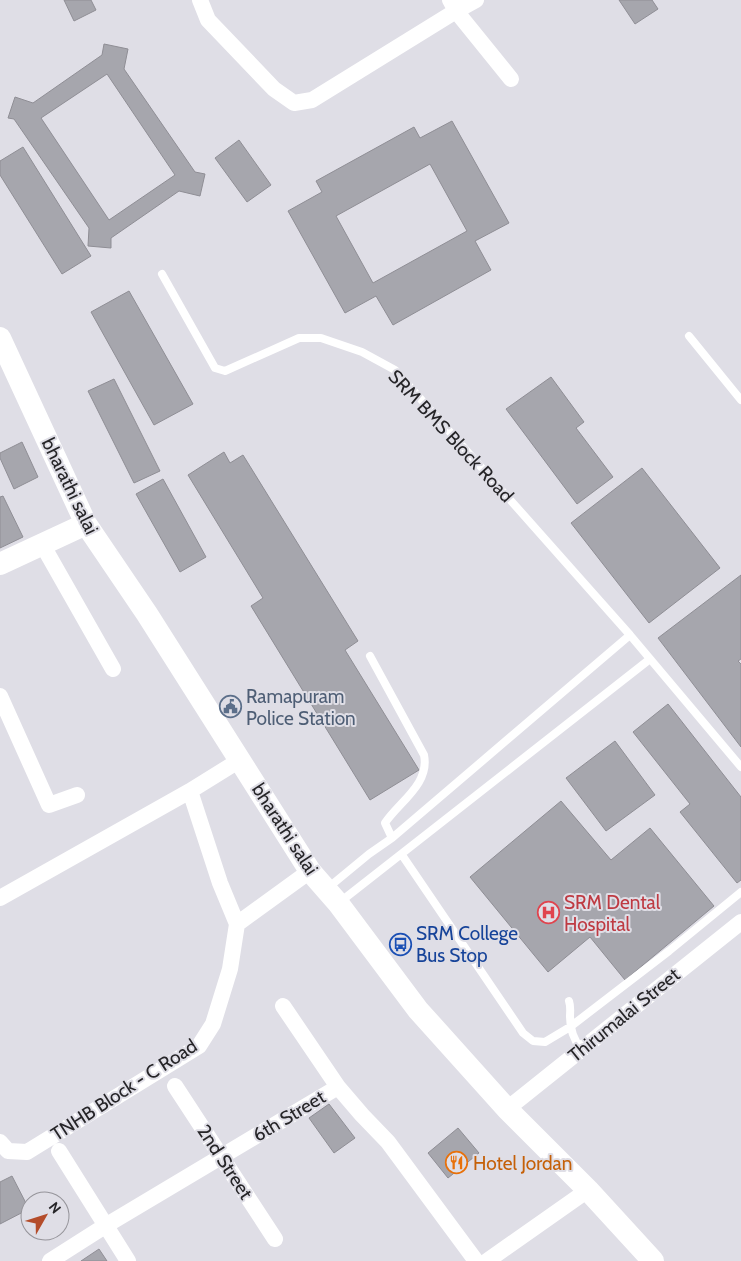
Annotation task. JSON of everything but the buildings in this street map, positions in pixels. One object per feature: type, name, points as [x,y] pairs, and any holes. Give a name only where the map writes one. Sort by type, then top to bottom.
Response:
[{"type":"street","points":[[200,0],[208,20],[274,90],[294,103],[312,100],[453,5],[476,0]]},
{"type":"street","points":[[453,5],[511,79]]},
{"type":"street","name":"bharathi salai","points":[[0,338],[86,524],[147,614],[310,871],[332,896],[418,1010],[507,1109],[588,1190],[653,1261]]},
{"type":"street","points":[[0,564],[86,524]]},
{"type":"street","points":[[42,544],[113,669]]},
{"type":"street","points":[[0,696],[49,805],[78,795]]},
{"type":"street","points":[[0,898],[190,791],[240,760]]},
{"type":"street","points":[[190,791],[220,883],[237,924],[310,871]]},
{"type":"street","name":"Thirumalai Street","points":[[507,1109],[741,922]]},
{"type":"street","name":"TNHB Block - C Road","points":[[0,1142],[8,1151],[27,1152],[199,1046],[213,1024],[216,1015],[230,969],[237,924]]},
{"type":"street","points":[[283,1006],[338,1087]]},
{"type":"street","name":"2nd Street","points":[[175,1086],[275,1239]]},
{"type":"street","name":"6th Street","points":[[50,1261],[105,1226],[338,1087],[362,1116],[388,1142],[476,1261]]},
{"type":"street","points":[[59,1151],[128,1261]]},
{"type":"street","points":[[487,1261],[588,1190]]},
{"type":"lane","name":"SRM BMS Block Road","points":[[162,274],[215,368],[225,371],[299,338],[321,338],[362,352],[395,370],[630,635],[741,767]]},
{"type":"lane","points":[[689,336],[741,400]]},
{"type":"lane","points":[[332,896],[392,838],[630,635]]},
{"type":"lane","points":[[370,656],[425,760],[419,785],[385,823],[392,838]]},
{"type":"lane","points":[[332,896],[402,854],[650,659]]},
{"type":"lane","points":[[402,854],[523,1033],[533,1041],[545,1042],[570,1027],[669,951],[741,892]]},
{"type":"lane","points":[[568,1001],[570,1005],[570,1027],[581,1050]]},
{"type":"place","name":"Ramapuram Police Station","points":[[230,707]]},
{"type":"place","name":"SRM Dental Hospital","points":[[548,913]]},
{"type":"place","name":"SRM College Bus Stop","points":[[400,944]]},
{"type":"place","name":"Hotel Jordan","points":[[457,1163]]}]
